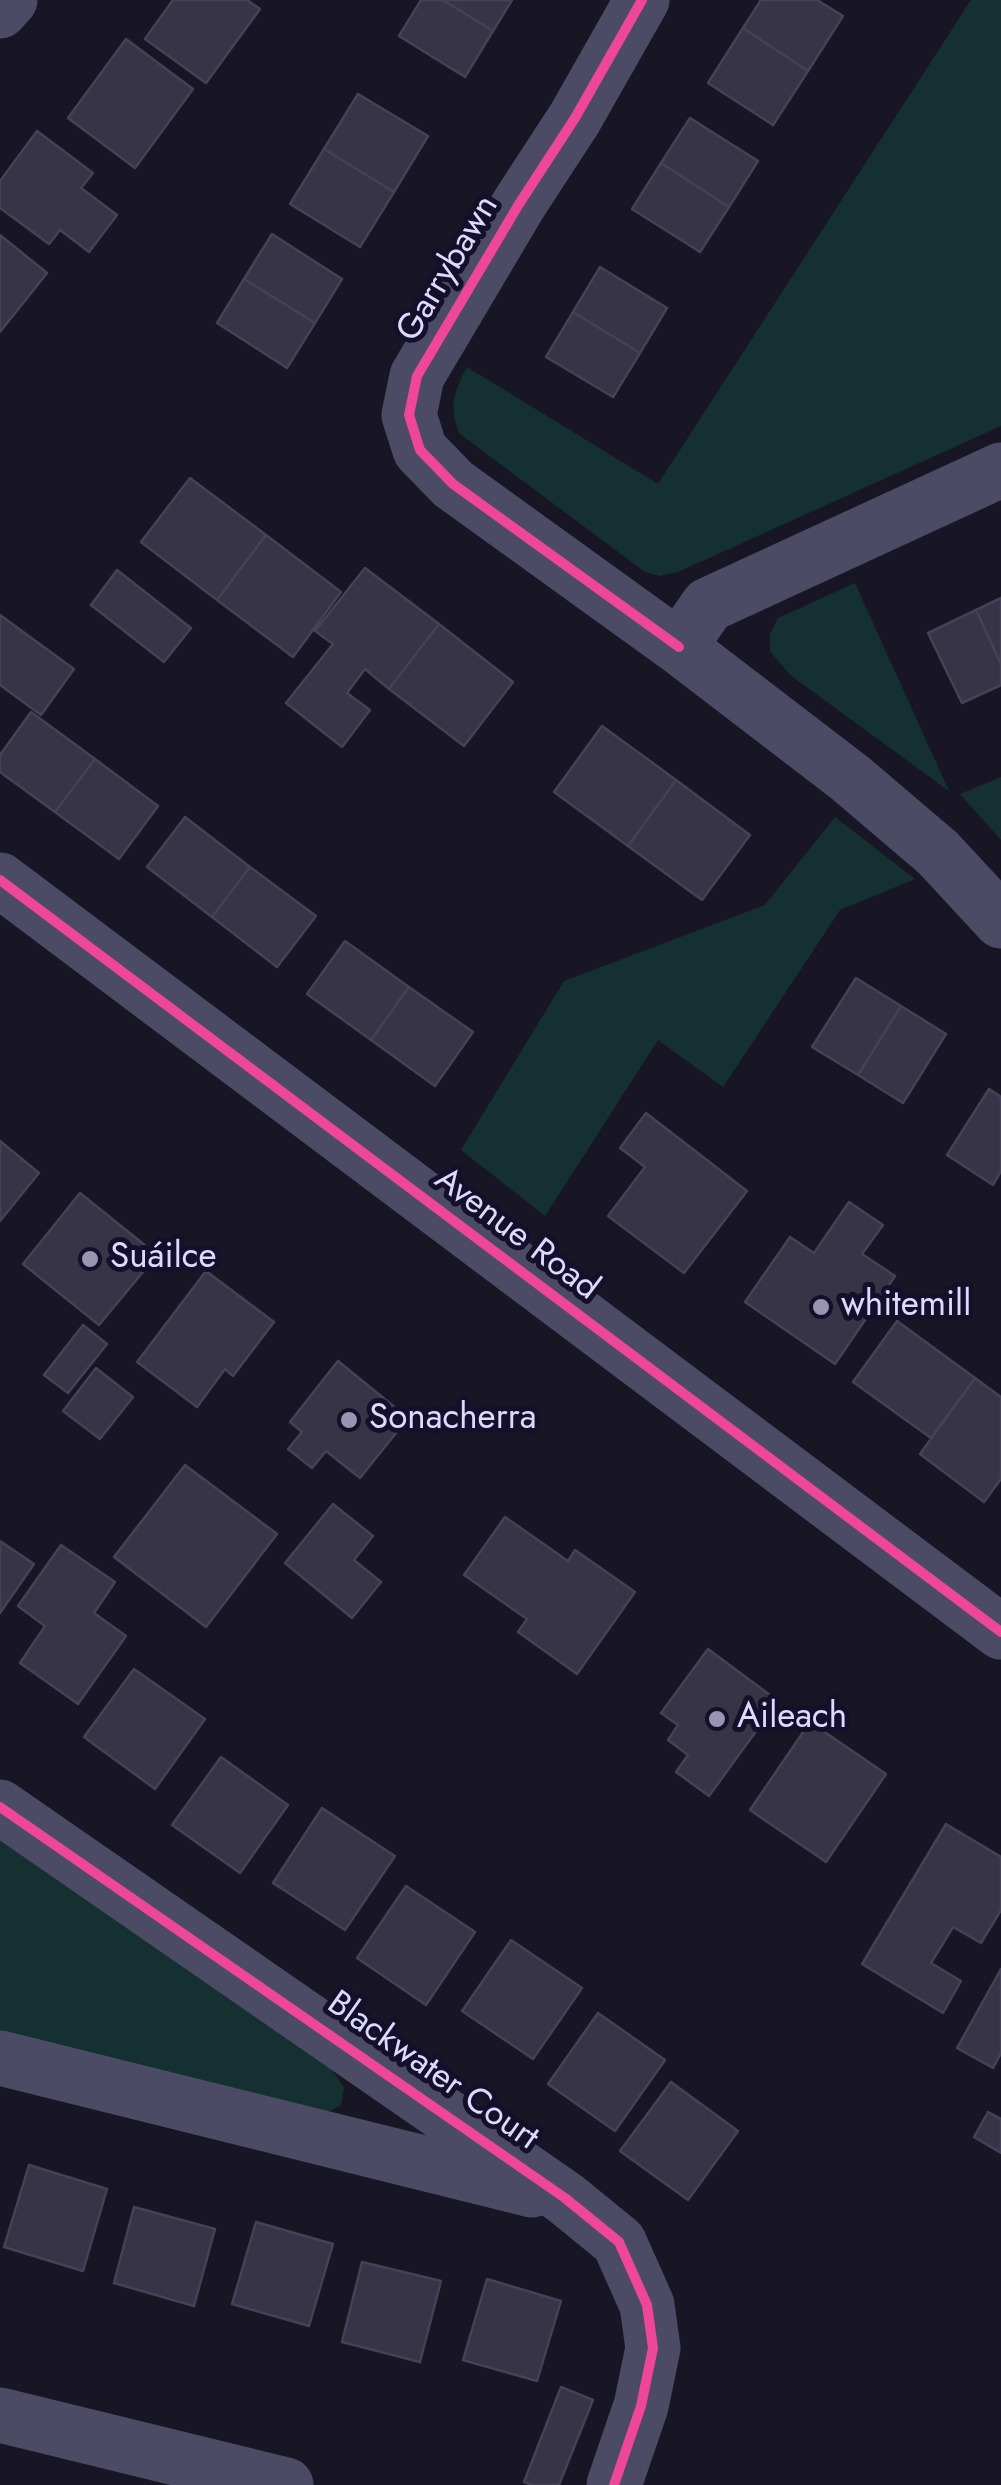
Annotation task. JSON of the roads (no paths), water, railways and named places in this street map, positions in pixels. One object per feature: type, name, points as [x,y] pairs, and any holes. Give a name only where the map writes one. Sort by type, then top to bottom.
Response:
[{"type":"street","points":[[0,11],[10,0]]},
{"type":"street","name":"Garrybawn","points":[[642,0],[575,118],[417,376],[409,415],[420,450],[453,484],[679,647],[865,790],[938,853],[1001,921]]},
{"type":"street","points":[[679,647],[708,606],[1001,470]]},
{"type":"street","name":"Avenue Road","points":[[0,880],[1001,1632]]},
{"type":"street","name":"Blackwater Court","points":[[0,1807],[564,2198],[620,2242],[648,2305],[653,2348],[641,2406],[614,2485]]},
{"type":"street","name":"Blackwater Court","points":[[0,2058],[564,2198]]},
{"type":"street","points":[[0,2415],[286,2485]]},
{"type":"place","name":"Suáilce","points":[[90,1259]]},
{"type":"place","name":"whitemill","points":[[821,1307]]},
{"type":"place","name":"Sonacherra","points":[[349,1420]]},
{"type":"place","name":"Aileach","points":[[717,1719]]}]
